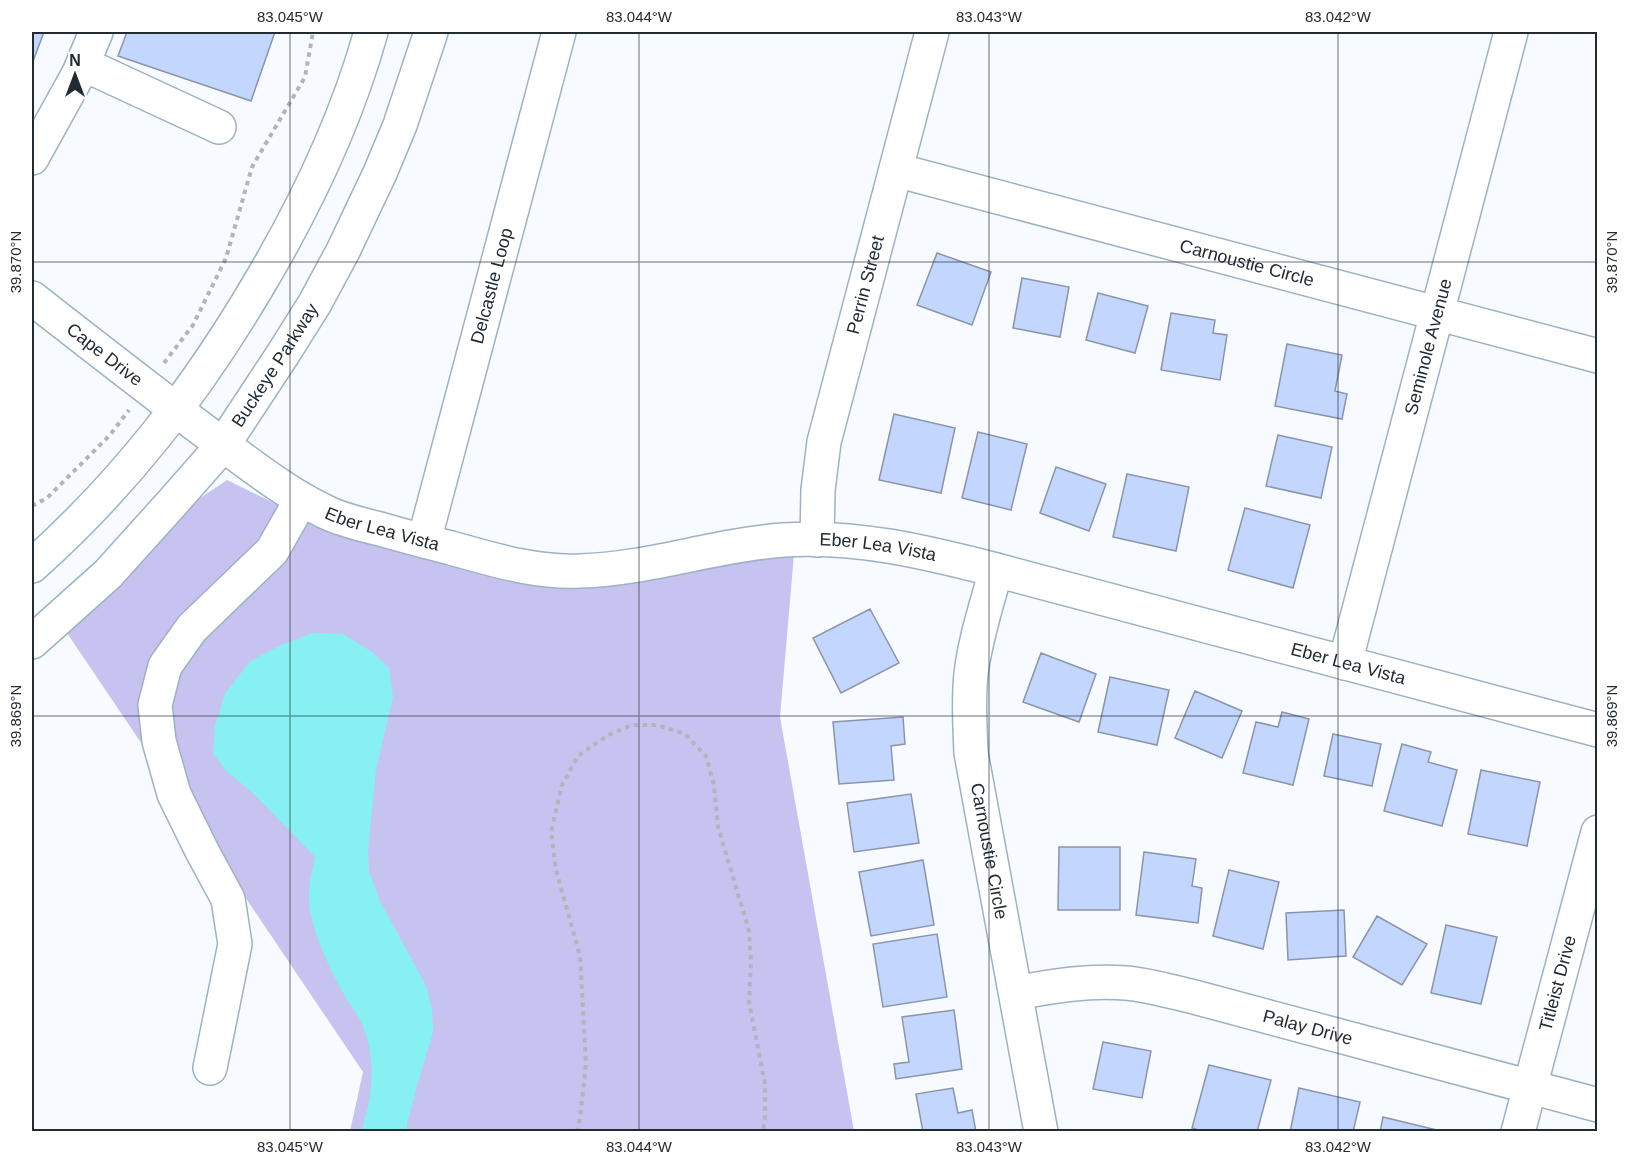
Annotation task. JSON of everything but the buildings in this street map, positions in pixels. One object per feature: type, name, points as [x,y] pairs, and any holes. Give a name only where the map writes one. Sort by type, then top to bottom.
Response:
[{"type":"street","points":[[32,158],[83,64],[96,32]]},
{"type":"street","points":[[32,566],[64,537],[130,467],[176,410],[238,320],[287,236],[342,117],[361,68],[371,32]]},
{"type":"street","name":"Buckeye Parkway","points":[[32,642],[108,574],[223,445],[315,303],[344,251],[400,125],[431,32]]},
{"type":"street","name":"Delcastle Loop","points":[[424,541],[559,32]]},
{"type":"street","name":"Perrin Street","points":[[817,540],[818,490],[824,442],[932,32]]},
{"type":"street","name":"Seminole Avenue","points":[[1345,663],[1511,32]]},
{"type":"street","points":[[83,64],[219,127]]},
{"type":"street","name":"Carnoustie Circle","points":[[896,170],[1598,356]]},
{"type":"street","name":"Cape Drive","points":[[32,298],[176,410]]},
{"type":"street","name":"Eber Lea Vista","points":[[176,410],[276,485],[332,515],[524,566],[549,570],[612,570],[724,548],[783,540],[817,540],[902,547],[1598,730]]},
{"type":"street","points":[[210,1068],[235,944],[228,899],[174,794],[159,741],[155,705],[165,666],[192,628],[272,550],[301,500]]},
{"type":"street","name":"Carnoustie Circle","points":[[996,570],[971,673],[969,699],[971,753],[1041,1131]]},
{"type":"street","name":"Titleist Drive","points":[[1518,1131],[1598,832]]},
{"type":"street","name":"Palay Drive","points":[[1016,993],[1095,982],[1127,983],[1194,997],[1598,1105]]},
{"type":"path","points":[[32,506],[47,498],[110,435],[193,325],[226,258],[252,167],[305,78],[313,32]]},
{"type":"path","points":[[577,1131],[586,1064],[580,956],[556,870],[551,832],[562,785],[578,756],[608,735],[632,725],[657,725],[685,734],[705,756],[714,785],[718,827],[749,931],[751,962],[749,1002],[765,1084],[763,1131]]},
{"type":"shaded area","points":[[227,480],[331,531],[573,585],[794,554],[780,717],[854,1131],[350,1131],[363,1072],[67,633],[193,503]]},
{"type":"shaded area","points":[[313,633],[343,634],[372,652],[389,668],[393,697],[376,770],[368,850],[369,872],[380,901],[426,986],[432,1009],[433,1032],[418,1082],[407,1131],[361,1131],[371,1091],[370,1051],[362,1024],[334,975],[322,950],[314,925],[309,896],[315,857],[252,792],[226,771],[213,753],[215,726],[225,694],[249,662],[281,645]]}]
